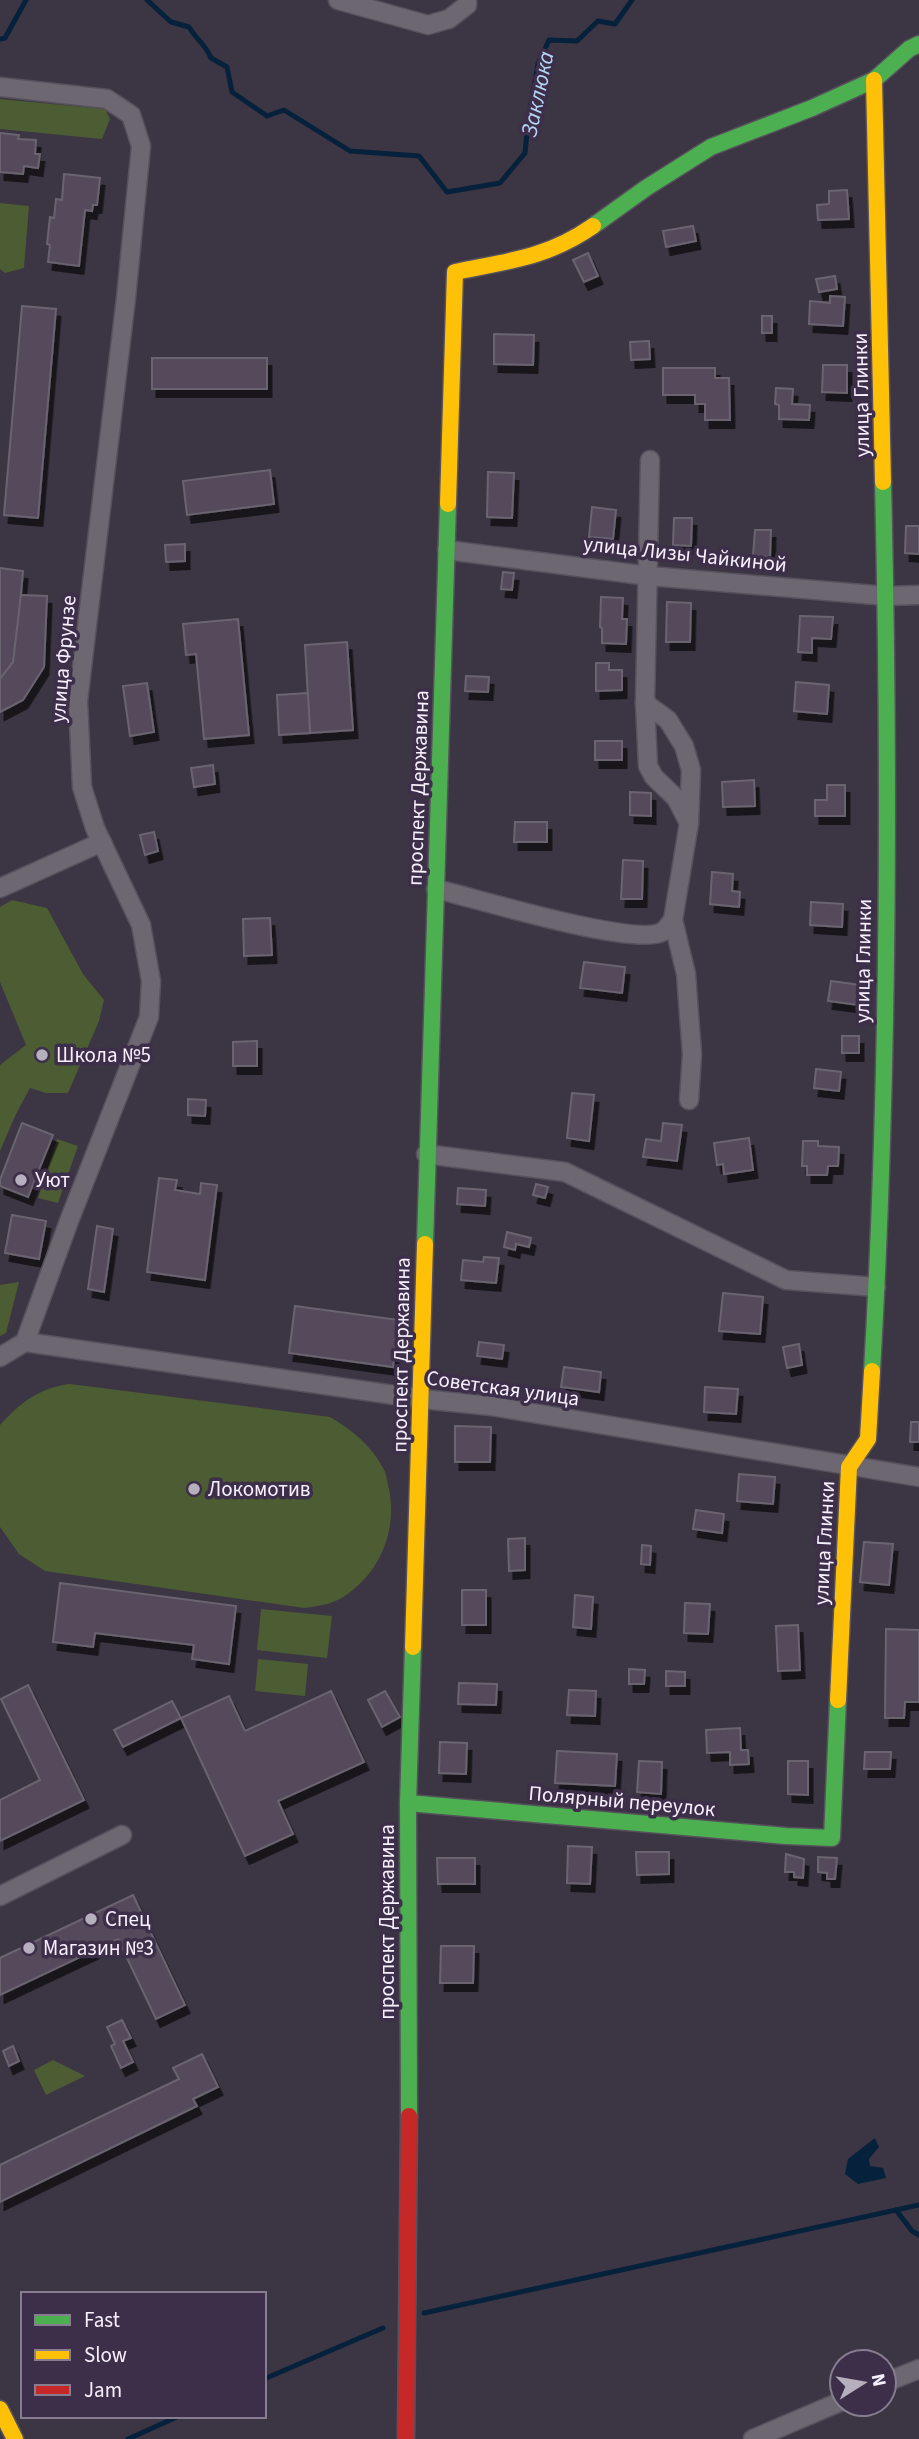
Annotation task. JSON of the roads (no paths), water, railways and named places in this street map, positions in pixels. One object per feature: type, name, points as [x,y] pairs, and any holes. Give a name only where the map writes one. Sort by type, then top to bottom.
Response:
[{"type":"street","points":[[338,0],[428,25],[449,19],[467,3]]},
{"type":"street","points":[[874,80],[909,49],[919,44]]},
{"type":"street","name":"проспект Державина","points":[[406,2439],[409,2183],[408,1803],[455,272],[541,254],[571,241],[646,188],[711,147],[812,108],[874,80]]},
{"type":"street","name":"улица Глинки","points":[[832,1838],[849,1467],[868,1439],[876,1287],[887,873],[886,596],[874,80]]},
{"type":"street","name":"улица Фрунзе","points":[[0,87],[107,99],[131,115],[141,146],[123,325],[78,701],[82,787],[103,842],[141,925],[151,981],[149,1017],[25,1342]]},
{"type":"street","points":[[650,460],[645,703],[648,766],[654,777],[676,798],[689,823]]},
{"type":"street","name":"улица Лизы Чайкиной","points":[[447,550],[649,576],[886,596],[919,595]]},
{"type":"street","points":[[645,703],[668,720],[684,746],[691,770],[689,823],[673,920],[686,974],[692,1054],[689,1100]]},
{"type":"street","points":[[0,888],[103,842]]},
{"type":"street","points":[[436,889],[553,921],[644,935],[663,932],[673,920]]},
{"type":"street","points":[[426,1154],[565,1172],[786,1280],[876,1287]]},
{"type":"street","points":[[0,1357],[25,1342]]},
{"type":"street","name":"Советская улица","points":[[25,1342],[422,1399],[491,1406],[919,1478]]},
{"type":"street","name":"Полярный переулок","points":[[408,1803],[832,1838]]},
{"type":"street","points":[[0,1896],[122,1835]]},
{"type":"street","points":[[898,2378],[919,2369]]},
{"type":"street","points":[[753,2439],[828,2407]]},
{"type":"street","points":[[0,2409],[15,2439]]},
{"type":"water","points":[[875,2138],[879,2147],[869,2159],[870,2166],[883,2168],[886,2178],[858,2184],[845,2174],[848,2159]]},
{"type":"waterway","name":"Заклюка","points":[[0,39],[5,38],[26,0]]},
{"type":"waterway","name":"Заклюка","points":[[147,0],[171,22],[189,27],[211,58],[227,67],[232,92],[267,116],[284,110],[350,151],[419,156],[447,192],[500,183],[525,153],[538,64],[549,40],[577,41],[598,21],[615,24],[632,0]]},
{"type":"waterway","points":[[424,2313],[919,2205]]},
{"type":"waterway","points":[[896,2210],[912,2231],[919,2235]]},
{"type":"waterway","points":[[266,2378],[383,2328]]},
{"type":"waterway","points":[[128,2439],[175,2418]]},
{"type":"place","name":"Школа №5","points":[[42,1055]]},
{"type":"place","name":"Уют","points":[[21,1180]]},
{"type":"place","name":"Локомотив","points":[[194,1489]]},
{"type":"place","name":"Спец","points":[[91,1919]]},
{"type":"place","name":"Магазин №3","points":[[29,1948]]}]
